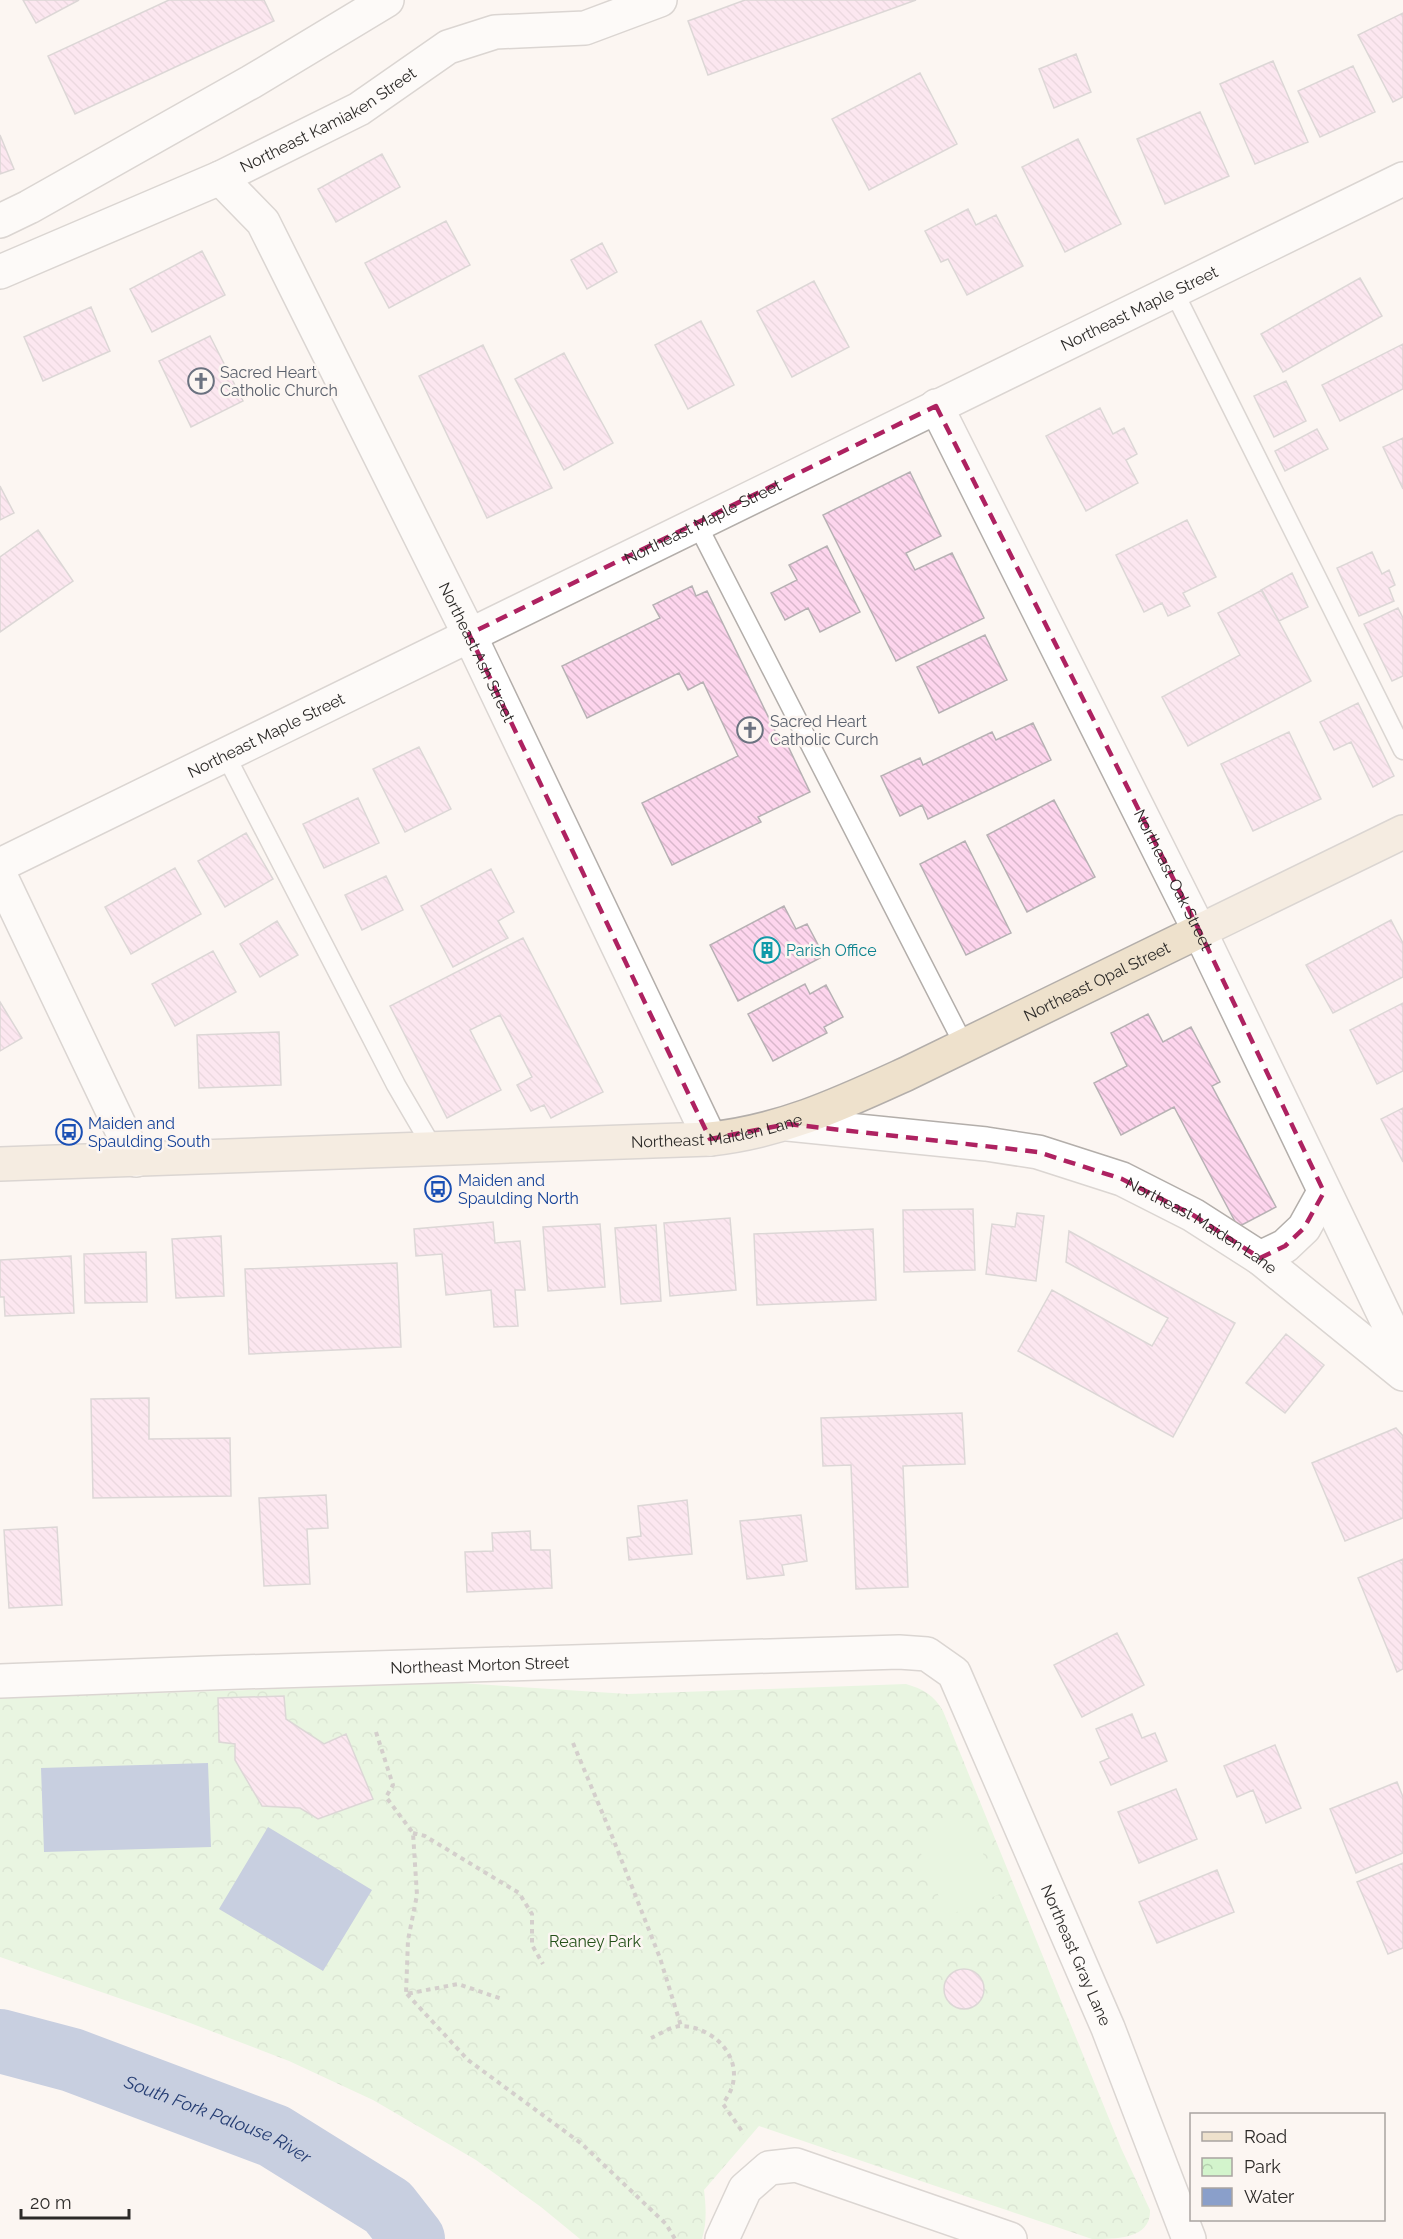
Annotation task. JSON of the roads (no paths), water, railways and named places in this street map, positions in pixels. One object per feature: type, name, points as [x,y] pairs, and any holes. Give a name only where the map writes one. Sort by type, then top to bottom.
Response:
[{"type":"street","points":[[0,221],[251,82],[387,0]]},
{"type":"street","name":"Northeast Kamiaken Street","points":[[0,272],[220,178],[359,109],[448,47],[495,32],[585,28],[660,0]]},
{"type":"street","name":"Northeast Ash Street","points":[[220,178],[263,222],[469,634],[710,1139]]},
{"type":"street","name":"Northeast Maple Street","points":[[0,865],[1403,179]]},
{"type":"street","name":"Northeast Oak Street","points":[[936,406],[1200,932],[1403,1354]]},
{"type":"street","name":"Northeast Opal Street","points":[[788,1124],[845,1102],[1403,832]]},
{"type":"street","points":[[0,875],[136,1160]]},
{"type":"street","name":"Northeast Maiden Lane","points":[[0,1164],[710,1139],[739,1136],[788,1124],[987,1144],[1038,1152],[1122,1179],[1193,1215],[1260,1258],[1403,1374]]},
{"type":"street","points":[[1260,1258],[1285,1246],[1304,1228],[1324,1192]]},
{"type":"street","name":"Northeast Morton Street","points":[[0,1681],[899,1652],[927,1654],[954,1673]]},
{"type":"street","name":"Northeast Gray Lane","points":[[954,1673],[1108,2028],[1189,2239]]},
{"type":"street","points":[[722,2239],[745,2189],[769,2168],[796,2165],[1010,2239]]},
{"type":"lane","points":[[1173,290],[1403,750]]},
{"type":"lane","points":[[697,524],[964,1045]]},
{"type":"lane","points":[[226,756],[396,1085],[434,1150]]},
{"type":"water","points":[[208,1763],[211,1847],[44,1852],[41,1768]]},
{"type":"water","points":[[268,1827],[372,1890],[323,1971],[219,1909]]},
{"type":"waterway","name":"South Fork Palouse River","points":[[0,2041],[72,2060],[274,2136],[388,2207],[413,2239]]},
{"type":"place","name":"Sacred Heart Catholic Church","points":[[201,381]]},
{"type":"place","name":"Sacred Heart Catholic Curch","points":[[750,730]]},
{"type":"place","name":"Parish Office","points":[[767,950]]},
{"type":"place","name":"Maiden and Spaulding South","points":[[69,1132]]},
{"type":"place","name":"Maiden and Spaulding North","points":[[438,1189]]},
{"type":"park label","name":"Reaney Park","points":[[595,1941]]}]
